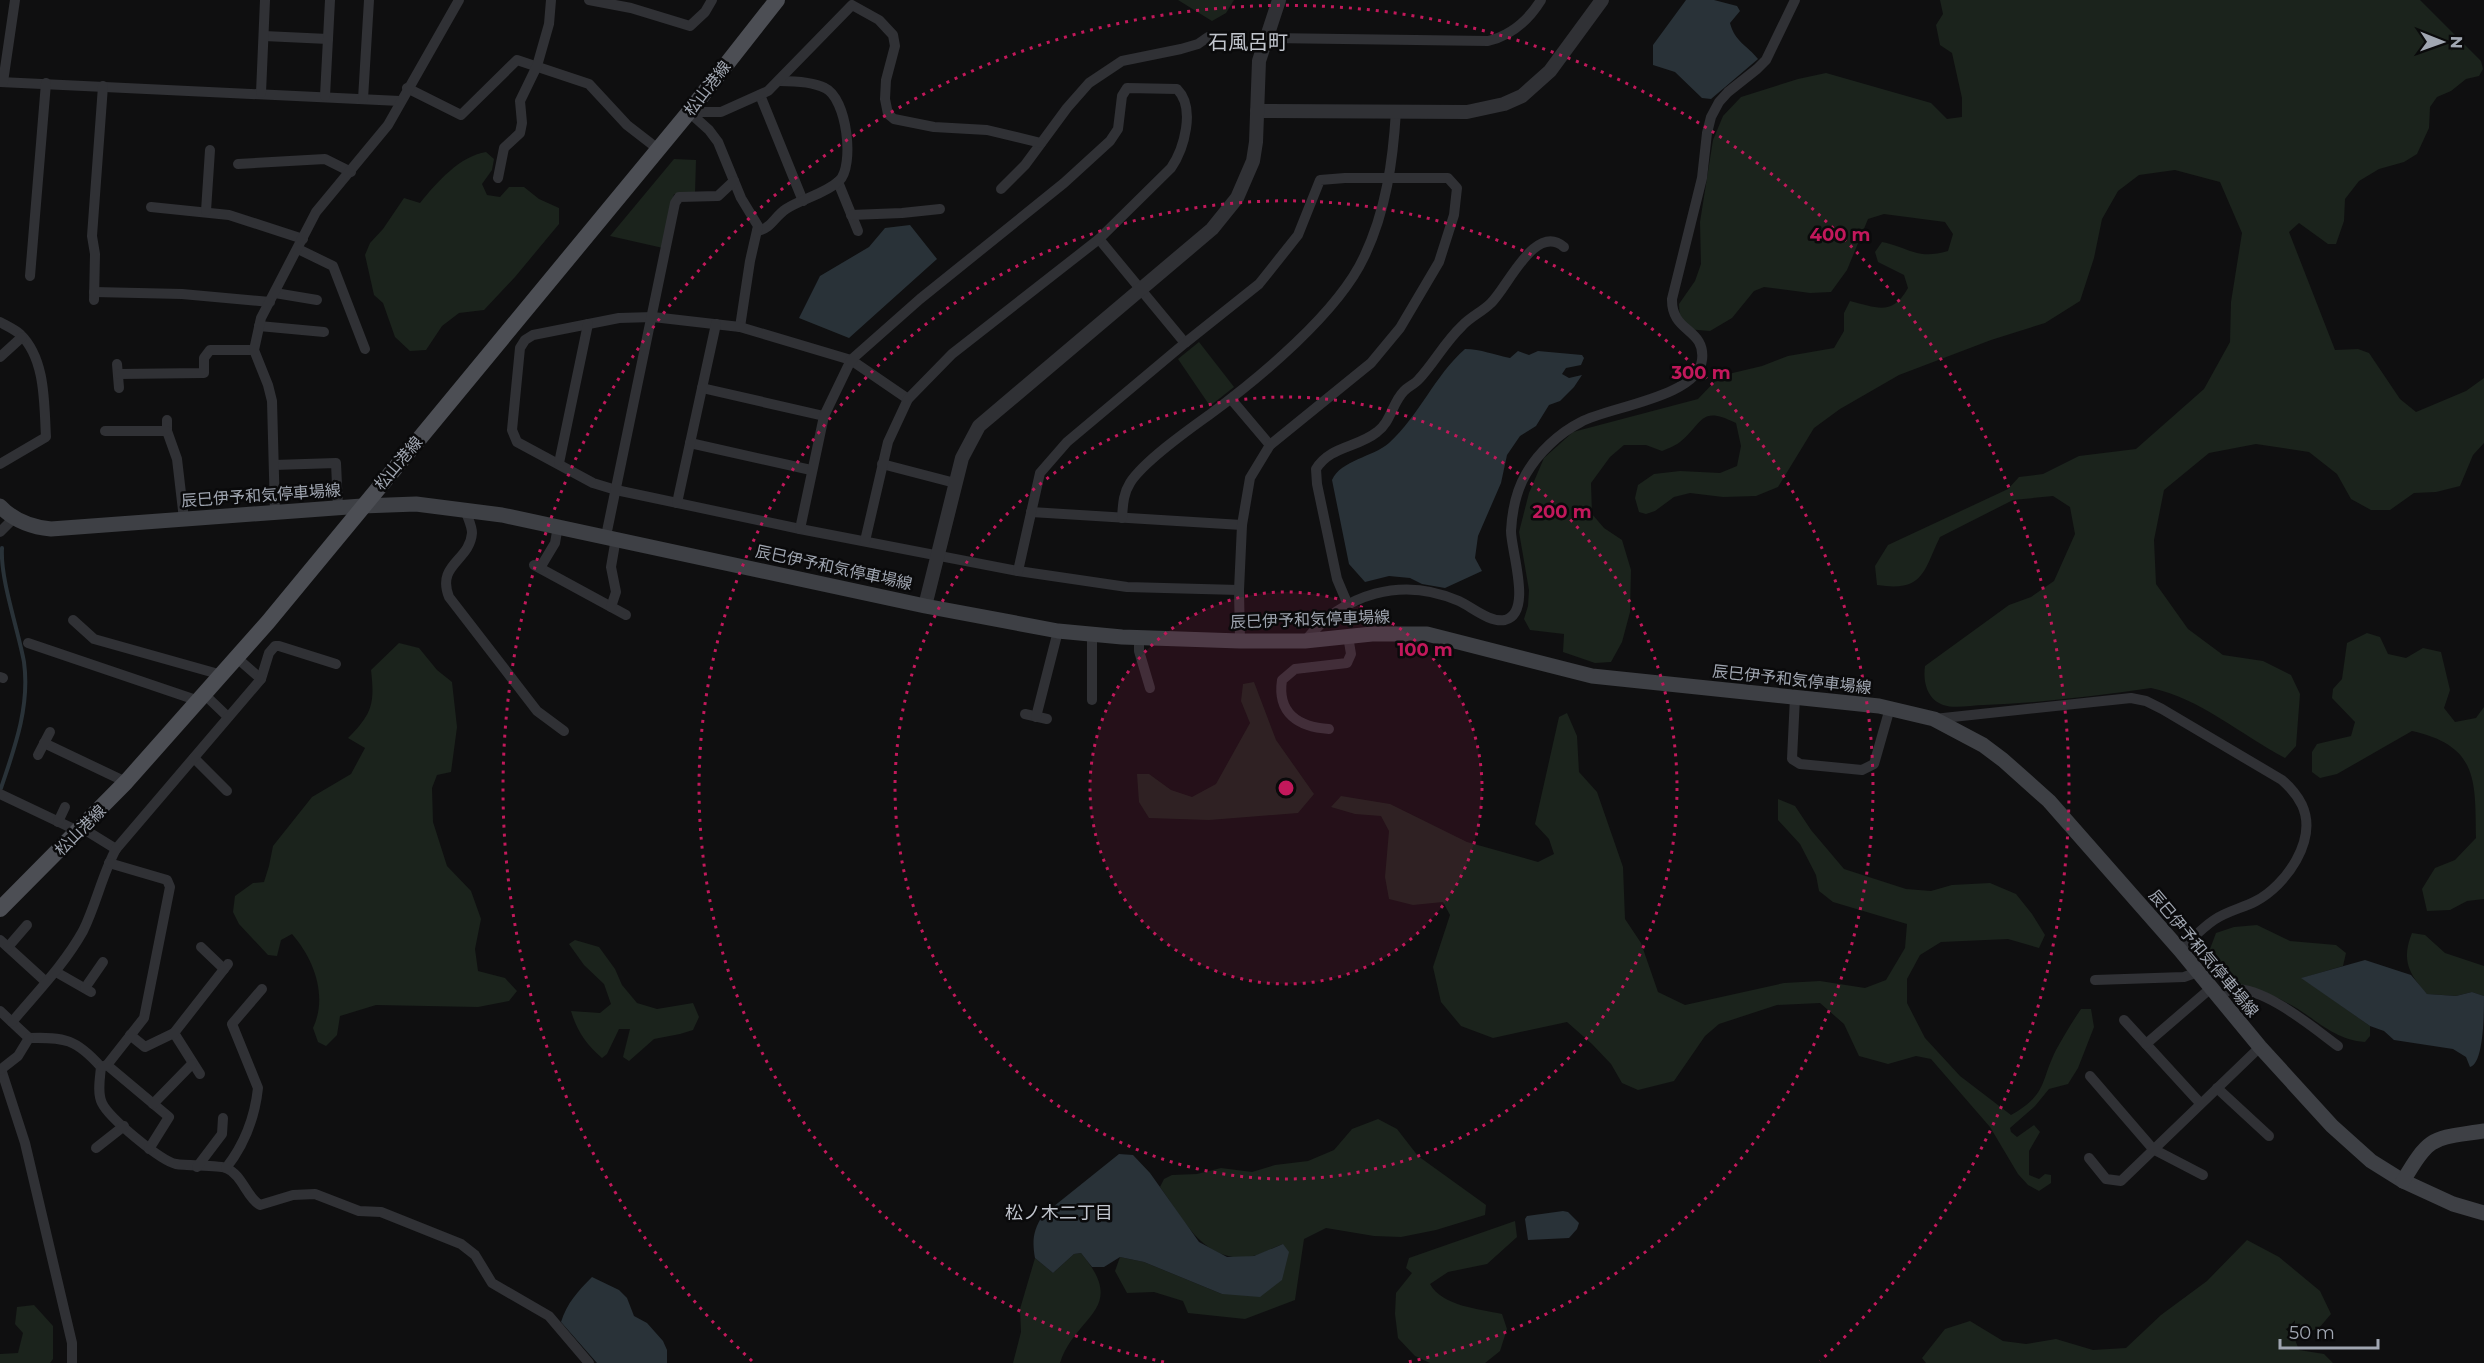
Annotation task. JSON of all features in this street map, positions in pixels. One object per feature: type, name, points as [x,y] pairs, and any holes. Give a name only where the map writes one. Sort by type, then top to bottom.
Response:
[{"type":"main road","name":"松山港線","points":[[0,909],[126,783],[237,658],[689,112],[777,0]]},
{"type":"main road","name":"辰巳伊予和気停車場線","points":[[0,506],[27,525],[51,529],[338,507],[416,504],[465,509],[611,537],[925,606],[1092,635],[1240,641],[1305,641],[1348,636],[1427,634],[1592,676],[1890,708],[1934,719],[1983,745],[2025,778],[2049,801],[2180,950],[2260,1047],[2332,1126],[2371,1161],[2403,1181],[2444,1200],[2484,1213]]},
{"type":"main road","points":[[2403,1181],[2421,1151],[2429,1143],[2439,1138],[2484,1131]]},
{"type":"street","points":[[15,0],[1,82],[400,101]]},
{"type":"street","points":[[261,93],[265,0]]},
{"type":"street","points":[[325,96],[330,0]]},
{"type":"street","points":[[363,99],[369,0]]},
{"type":"street","points":[[275,512],[272,401],[254,350],[259,326],[316,212],[383,132],[459,0]]},
{"type":"street","points":[[498,178],[504,148],[520,133],[522,123],[520,101],[537,66],[549,24],[550,0]]},
{"type":"street","points":[[589,0],[628,4],[690,26],[705,12],[711,0]]},
{"type":"street","points":[[925,606],[962,458],[971,438],[987,417],[1212,230],[1237,198],[1253,161],[1258,61],[1279,0]]},
{"type":"street","points":[[1266,38],[1488,41],[1513,31],[1525,22],[1541,0]]},
{"type":"street","points":[[1257,111],[1467,112],[1486,110],[1522,96],[1550,71],[1602,0]]},
{"type":"street","points":[[1305,641],[1318,624],[1348,606],[1386,590],[1404,588],[1440,594],[1494,619],[1504,620],[1512,615],[1520,599],[1512,546],[1513,512],[1517,492],[1526,474],[1563,433],[1583,420],[1660,396],[1683,384],[1699,369],[1702,361],[1699,343],[1692,332],[1678,323],[1671,309],[1671,299],[1702,178],[1707,133],[1719,102],[1766,60],[1795,0]]},
{"type":"street","points":[[689,112],[721,112],[768,91],[855,3],[879,20],[893,35],[895,46],[886,80],[885,99],[888,114],[894,119],[934,127],[987,130],[1041,143]]},
{"type":"street","points":[[264,36],[328,39]]},
{"type":"street","points":[[1001,189],[1026,165],[1089,83],[1122,61],[1181,49],[1198,44],[1208,37]]},
{"type":"street","points":[[407,88],[461,115],[517,60],[588,84],[627,124],[658,149]]},
{"type":"street","points":[[757,231],[768,228],[783,211],[838,182],[845,172],[846,130],[842,110],[835,96],[825,87],[780,81]]},
{"type":"street","points":[[30,276],[46,83]]},
{"type":"street","points":[[103,86],[92,236],[95,254],[94,296],[182,294],[317,300]]},
{"type":"street","points":[[800,529],[824,416],[851,360],[920,299],[1064,183],[1110,141],[1118,129],[1122,96],[1127,88],[1177,89],[1182,94],[1185,103],[1185,128],[1179,157],[1160,181],[1099,238],[952,354],[908,399],[888,442],[865,542]]},
{"type":"street","points":[[760,95],[802,201]]},
{"type":"street","points":[[1122,518],[1123,497],[1131,481],[1184,434],[1231,399],[1324,315],[1344,288],[1364,258],[1381,212],[1393,156],[1396,111]]},
{"type":"street","points":[[689,112],[709,130],[718,142],[741,198],[755,219],[757,231],[740,327]]},
{"type":"street","points":[[206,211],[210,150]]},
{"type":"street","points":[[238,164],[325,159],[351,172]]},
{"type":"street","points":[[1018,571],[1040,473],[1067,442],[1259,284],[1298,235],[1320,180],[1448,178],[1457,188],[1454,215],[1439,262],[1400,328],[1371,363],[1270,446],[1250,478],[1242,525],[1239,590],[1240,641]]},
{"type":"street","points":[[611,607],[616,592],[611,567],[611,537],[616,490],[675,203],[680,197],[718,196],[734,181]]},
{"type":"street","points":[[838,182],[858,231]]},
{"type":"street","points":[[151,207],[229,215],[300,244],[333,266],[365,349]]},
{"type":"street","points":[[851,215],[923,216],[940,209]]},
{"type":"street","points":[[1099,238],[1185,343]]},
{"type":"street","points":[[1348,606],[1337,579],[1317,484],[1316,469],[1326,455],[1367,439],[1388,422],[1405,390],[1418,381],[1464,323],[1484,310],[1499,294],[1511,275],[1535,247],[1546,240],[1556,241],[1564,247]]},
{"type":"street","points":[[908,399],[851,360],[740,327],[653,317],[619,318],[533,335],[525,340],[520,348],[512,430],[517,442],[594,483],[616,490],[800,529],[1018,571],[1127,587],[1239,590]]},
{"type":"street","points":[[0,322],[22,337],[34,355],[43,391],[46,437],[0,464]]},
{"type":"street","points":[[559,463],[588,324]]},
{"type":"street","points":[[677,503],[716,324]]},
{"type":"street","points":[[259,326],[324,332]]},
{"type":"street","points":[[0,357],[22,337]]},
{"type":"street","points":[[119,388],[118,369],[204,374],[204,358],[210,350],[254,350]]},
{"type":"street","points":[[702,388],[824,416]]},
{"type":"street","points":[[1231,399],[1270,446]]},
{"type":"street","points":[[112,435],[167,425],[177,459],[184,519]]},
{"type":"street","points":[[690,443],[811,470]]},
{"type":"street","points":[[274,465],[336,463],[338,507]]},
{"type":"street","points":[[882,464],[955,483]]},
{"type":"street","points":[[465,509],[472,534],[464,552],[447,572],[446,590],[449,597],[537,711],[564,731]]},
{"type":"street","points":[[1030,512],[1242,525]]},
{"type":"street","points":[[0,532],[14,518]]},
{"type":"street","points":[[558,526],[555,543],[537,567],[626,615]]},
{"type":"street","points":[[73,620],[94,639],[222,675]]},
{"type":"street","points":[[1036,716],[1058,630]]},
{"type":"street","points":[[1092,635],[1092,700]]},
{"type":"street","points":[[1329,729],[1316,728],[1289,714],[1283,706],[1280,694],[1282,680],[1295,669],[1347,663],[1351,654],[1348,636]]},
{"type":"street","points":[[1139,637],[1140,651],[1150,688]]},
{"type":"street","points":[[28,644],[202,698],[228,717]]},
{"type":"street","points":[[12,1022],[45,981],[56,972],[84,928],[108,863],[116,849],[261,679],[269,653],[275,646],[336,664]]},
{"type":"street","points":[[237,658],[261,679]]},
{"type":"street","points":[[1795,697],[1792,759],[1800,764],[1869,769],[1874,764],[1890,708]]},
{"type":"street","points":[[1934,719],[2131,698],[2146,701],[2162,709],[2282,780],[2294,792],[2303,807],[2306,825],[2303,846],[2292,868],[2276,888],[2256,901],[2214,920],[2180,950]]},
{"type":"street","points":[[38,755],[50,732]]},
{"type":"street","points":[[44,743],[126,783]]},
{"type":"street","points":[[194,759],[227,791]]},
{"type":"street","points":[[0,794],[116,849]]},
{"type":"street","points":[[58,822],[65,807]]},
{"type":"street","points":[[108,863],[168,880],[170,887],[144,1017],[104,1066],[101,1102],[124,1126],[149,1149],[172,1164],[226,1168],[243,1182],[253,1201],[260,1205],[293,1195],[315,1194],[359,1211],[381,1212],[461,1244],[475,1255],[492,1283],[549,1316],[589,1363]]},
{"type":"street","points":[[27,925],[4,944],[45,981]]},
{"type":"street","points":[[130,1035],[145,1047],[174,1034],[226,967],[201,947]]},
{"type":"street","points":[[56,972],[88,990],[103,962]]},
{"type":"street","points":[[2095,980],[2184,977],[2198,972]]},
{"type":"street","points":[[226,1168],[244,1140],[255,1108],[258,1088],[232,1024],[262,989]]},
{"type":"street","points":[[2146,1044],[2215,993],[2230,989],[2248,990],[2269,999],[2338,1046]]},
{"type":"street","points":[[0,1011],[29,1038],[68,1040],[169,1117],[149,1149]]},
{"type":"street","points":[[2124,1020],[2200,1103]]},
{"type":"street","points":[[174,1034],[200,1074]]},
{"type":"street","points":[[29,1038],[18,1056],[1,1069],[26,1143],[72,1343],[72,1363]]},
{"type":"street","points":[[2089,1158],[2106,1179],[2121,1181],[2260,1047]]},
{"type":"street","points":[[153,1104],[192,1064]]},
{"type":"street","points":[[2090,1076],[2153,1149],[2203,1175]]},
{"type":"street","points":[[2217,1088],[2269,1137]]},
{"type":"street","points":[[197,1167],[222,1134],[223,1118]]},
{"type":"street","points":[[96,1148],[124,1126]]},
{"type":"shaded area","points":[[1178,0],[1234,0],[1226,13],[1212,21]]},
{"type":"shaded area","points":[[1686,0],[1714,0],[1737,6],[1740,11],[1730,23],[1732,29],[1738,39],[1758,59],[1711,99],[1702,98],[1675,72],[1653,65],[1653,45]]},
{"type":"shaded area","points":[[1940,0],[2420,0],[2481,61],[2483,69],[2479,76],[2466,79],[2451,91],[2437,97],[2430,107],[2429,128],[2417,154],[2404,162],[2379,169],[2359,181],[2345,199],[2344,221],[2336,244],[2328,244],[2299,223],[2289,232],[2335,350],[2358,349],[2369,353],[2400,399],[2416,412],[2466,391],[2484,378],[2484,443],[2473,455],[2460,486],[2436,492],[2414,493],[2390,510],[2371,510],[2351,499],[2337,474],[2309,452],[2256,444],[2209,453],[2164,490],[2154,540],[2156,584],[2188,629],[2223,655],[2263,661],[2291,675],[2300,694],[2296,746],[2285,758],[2203,708],[2151,688],[2047,701],[1958,707],[1943,705],[1929,694],[1925,683],[1925,666],[2009,605],[2031,597],[2054,581],[2075,534],[2070,507],[2053,496],[2013,500],[1940,537],[1925,569],[1913,582],[1893,586],[1877,585],[1875,566],[1888,545],[2008,489],[2019,477],[2043,474],[2079,456],[2136,449],[2204,389],[2230,342],[2231,302],[2242,233],[2220,182],[2175,170],[2139,175],[2118,191],[2102,219],[2094,258],[2080,301],[2045,323],[1991,340],[1899,375],[1840,409],[1814,428],[1778,487],[1756,496],[1723,497],[1690,493],[1674,497],[1655,511],[1646,514],[1639,512],[1635,498],[1638,485],[1654,474],[1680,471],[1720,473],[1737,466],[1741,446],[1736,423],[1715,416],[1703,418],[1680,442],[1662,451],[1646,445],[1624,445],[1610,457],[1591,483],[1592,514],[1604,528],[1622,540],[1631,570],[1630,612],[1622,642],[1611,662],[1595,663],[1563,652],[1564,634],[1530,630],[1524,619],[1529,590],[1519,532],[1529,493],[1544,458],[1573,432],[1698,399],[1720,376],[1762,366],[1788,356],[1834,348],[1844,331],[1844,313],[1850,301],[1883,308],[1896,303],[1908,288],[1904,275],[1878,262],[1875,252],[1882,242],[1921,254],[1948,251],[1953,234],[1945,222],[1884,214],[1868,219],[1847,270],[1831,292],[1810,293],[1764,287],[1754,291],[1732,318],[1710,331],[1686,329],[1680,323],[1679,304],[1695,281],[1701,264],[1700,222],[1713,140],[1723,116],[1741,97],[1798,79],[1826,73],[1931,103],[1947,119],[1962,117],[1962,98],[1952,53],[1940,45],[1936,25],[1943,14]]},
{"type":"shaded area","points":[[486,152],[494,159],[492,170],[482,184],[487,195],[500,197],[509,187],[524,187],[539,199],[559,208],[559,224],[484,310],[459,313],[442,326],[426,350],[410,351],[395,337],[383,303],[374,295],[365,255],[370,243],[383,229],[404,198],[420,203],[458,164],[476,154]]},
{"type":"shaded area","points":[[674,159],[696,160],[695,194],[674,194],[663,248],[610,236]]},
{"type":"shaded area","points":[[910,225],[937,259],[849,338],[799,318],[820,276],[869,247],[885,228]]},
{"type":"shaded area","points":[[1199,342],[1234,387],[1210,406],[1178,359]]},
{"type":"shaded area","points":[[1465,349],[1510,358],[1518,351],[1529,355],[1538,351],[1582,355],[1584,358],[1581,365],[1566,368],[1562,374],[1569,378],[1582,375],[1560,401],[1549,405],[1536,426],[1520,436],[1507,455],[1501,483],[1478,536],[1475,558],[1482,571],[1445,588],[1422,584],[1410,578],[1389,576],[1365,582],[1349,564],[1332,480],[1342,468],[1389,443],[1409,421],[1454,359]]},
{"type":"shaded area","points":[[2367,633],[2380,637],[2388,654],[2406,658],[2423,648],[2441,652],[2450,690],[2444,708],[2455,722],[2476,718],[2484,707],[2484,899],[2467,901],[2450,910],[2427,911],[2422,889],[2435,868],[2455,860],[2476,838],[2473,783],[2469,769],[2461,756],[2450,746],[2412,731],[2337,774],[2320,778],[2312,772],[2312,752],[2317,744],[2351,736],[2355,722],[2332,698],[2333,689],[2342,679],[2347,643]]},
{"type":"shaded area","points":[[399,643],[419,648],[437,670],[452,682],[457,727],[451,772],[437,775],[432,788],[433,822],[447,866],[471,891],[481,919],[475,949],[478,971],[505,978],[517,991],[509,1001],[478,1007],[376,1005],[340,1016],[337,1035],[326,1046],[318,1042],[313,1028],[317,1016],[319,991],[307,955],[292,934],[281,940],[277,956],[268,955],[239,924],[233,912],[235,896],[253,883],[264,882],[273,846],[312,797],[351,774],[365,748],[348,738],[362,722],[370,708],[371,670]]},
{"type":"shaded area","points":[[1254,682],[1276,740],[1314,794],[1298,813],[1209,820],[1149,818],[1139,802],[1137,774],[1149,774],[1171,790],[1192,797],[1216,784],[1250,723],[1241,701],[1243,684]]},
{"type":"shaded area","points":[[1567,713],[1577,736],[1579,772],[1597,792],[1623,867],[1625,919],[1641,943],[1658,992],[1685,1005],[1784,983],[1820,981],[1865,988],[1886,980],[1905,948],[1907,924],[1833,902],[1819,891],[1816,875],[1800,844],[1778,820],[1778,799],[1795,806],[1811,830],[1844,869],[1906,889],[1931,891],[1952,885],[1990,883],[2016,894],[2045,935],[2039,948],[2008,939],[1941,942],[1920,955],[1907,979],[1907,1003],[1925,1038],[1960,1076],[2011,1115],[2037,1094],[2056,1050],[2074,1019],[2081,1009],[2091,1009],[2094,1027],[2078,1068],[2068,1084],[2049,1089],[2035,1106],[2010,1128],[2017,1137],[2034,1125],[2040,1132],[2029,1151],[2029,1175],[2039,1179],[2045,1174],[2051,1175],[2051,1183],[2039,1191],[2028,1185],[2018,1174],[1990,1127],[1931,1059],[1916,1056],[1888,1064],[1859,1056],[1844,1024],[1820,1003],[1777,1005],[1719,1024],[1705,1036],[1674,1081],[1638,1090],[1622,1083],[1611,1064],[1567,1022],[1493,1038],[1461,1026],[1441,1002],[1433,967],[1450,915],[1443,902],[1413,905],[1389,899],[1385,877],[1389,831],[1381,816],[1355,814],[1331,807],[1341,796],[1390,804],[1467,842],[1538,862],[1554,854],[1549,839],[1535,824],[1559,717]]},
{"type":"shaded area","points":[[2257,925],[2290,941],[2336,945],[2346,953],[2343,966],[2302,978],[2370,1026],[2370,1036],[2365,1042],[2338,1035],[2298,1009],[2264,992],[2227,983],[2210,963],[2210,949],[2216,933],[2234,927]]},
{"type":"shaded area","points":[[2412,933],[2425,935],[2445,953],[2484,966],[2484,996],[2472,992],[2456,996],[2427,994],[2411,973],[2407,959]]},
{"type":"shaded area","points":[[575,940],[599,947],[615,969],[622,985],[637,1003],[657,1009],[693,1003],[699,1017],[693,1030],[654,1039],[629,1061],[623,1057],[630,1029],[619,1029],[607,1054],[602,1058],[583,1037],[571,1011],[600,1013],[611,1004],[604,984],[584,965],[569,944]]},
{"type":"shaded area","points":[[2365,960],[2411,975],[2427,994],[2456,996],[2472,992],[2484,996],[2481,1047],[2475,1064],[2470,1067],[2466,1057],[2453,1049],[2394,1040],[2384,1031],[2370,1026],[2301,978]]},
{"type":"shaded area","points":[[1378,1119],[1397,1129],[1418,1156],[1486,1205],[1485,1215],[1436,1230],[1401,1237],[1374,1236],[1326,1228],[1304,1239],[1295,1300],[1245,1319],[1188,1313],[1183,1301],[1154,1292],[1127,1293],[1115,1271],[1120,1257],[1144,1262],[1222,1294],[1283,1244],[1257,1255],[1236,1257],[1222,1254],[1209,1247],[1187,1226],[1160,1187],[1164,1179],[1172,1175],[1197,1174],[1221,1168],[1252,1172],[1275,1165],[1308,1161],[1334,1150],[1352,1129]]},
{"type":"shaded area","points":[[1119,1154],[1133,1155],[1150,1173],[1199,1242],[1227,1257],[1254,1256],[1283,1244],[1289,1252],[1282,1280],[1260,1297],[1222,1294],[1144,1262],[1120,1257],[1104,1267],[1092,1267],[1081,1253],[1074,1254],[1053,1273],[1035,1258],[1034,1236],[1040,1220],[1043,1215]]},
{"type":"shaded area","points":[[1568,1212],[1579,1223],[1569,1238],[1528,1240],[1525,1219],[1527,1216]]},
{"type":"shaded area","points":[[1515,1221],[1517,1237],[1487,1264],[1448,1272],[1430,1284],[1443,1297],[1452,1302],[1502,1314],[1507,1329],[1500,1351],[1485,1363],[1430,1363],[1415,1356],[1398,1338],[1395,1314],[1396,1293],[1412,1273],[1406,1268],[1409,1258]]},
{"type":"shaded area","points":[[2247,1240],[2279,1257],[2320,1291],[2331,1314],[2319,1328],[2294,1337],[2299,1350],[2324,1354],[2333,1363],[1926,1363],[1922,1358],[1945,1329],[1970,1321],[2003,1341],[2026,1344],[2056,1339],[2093,1350],[2126,1348],[2161,1315],[2207,1281]]},
{"type":"shaded area","points":[[1081,1253],[1095,1272],[1100,1287],[1100,1300],[1094,1311],[1067,1347],[1060,1363],[1013,1363],[1021,1332],[1020,1309],[1035,1258],[1053,1273],[1074,1254]]},
{"type":"shaded area","points":[[592,1277],[619,1290],[627,1298],[634,1316],[647,1323],[663,1341],[667,1350],[667,1363],[597,1363],[561,1322],[566,1309]]},
{"type":"shaded area","points":[[34,1305],[53,1326],[53,1359],[50,1363],[0,1363],[0,1354],[18,1353],[23,1333],[15,1324],[17,1307]]},
{"type":"waterway","points":[[1,788],[20,726],[25,694],[24,662],[4,574],[2,548]]},
{"type":"district","name":"石風呂町","points":[[1248,42]]},
{"type":"district","name":"松ノ木二丁目","points":[[1059,1213]]}]
